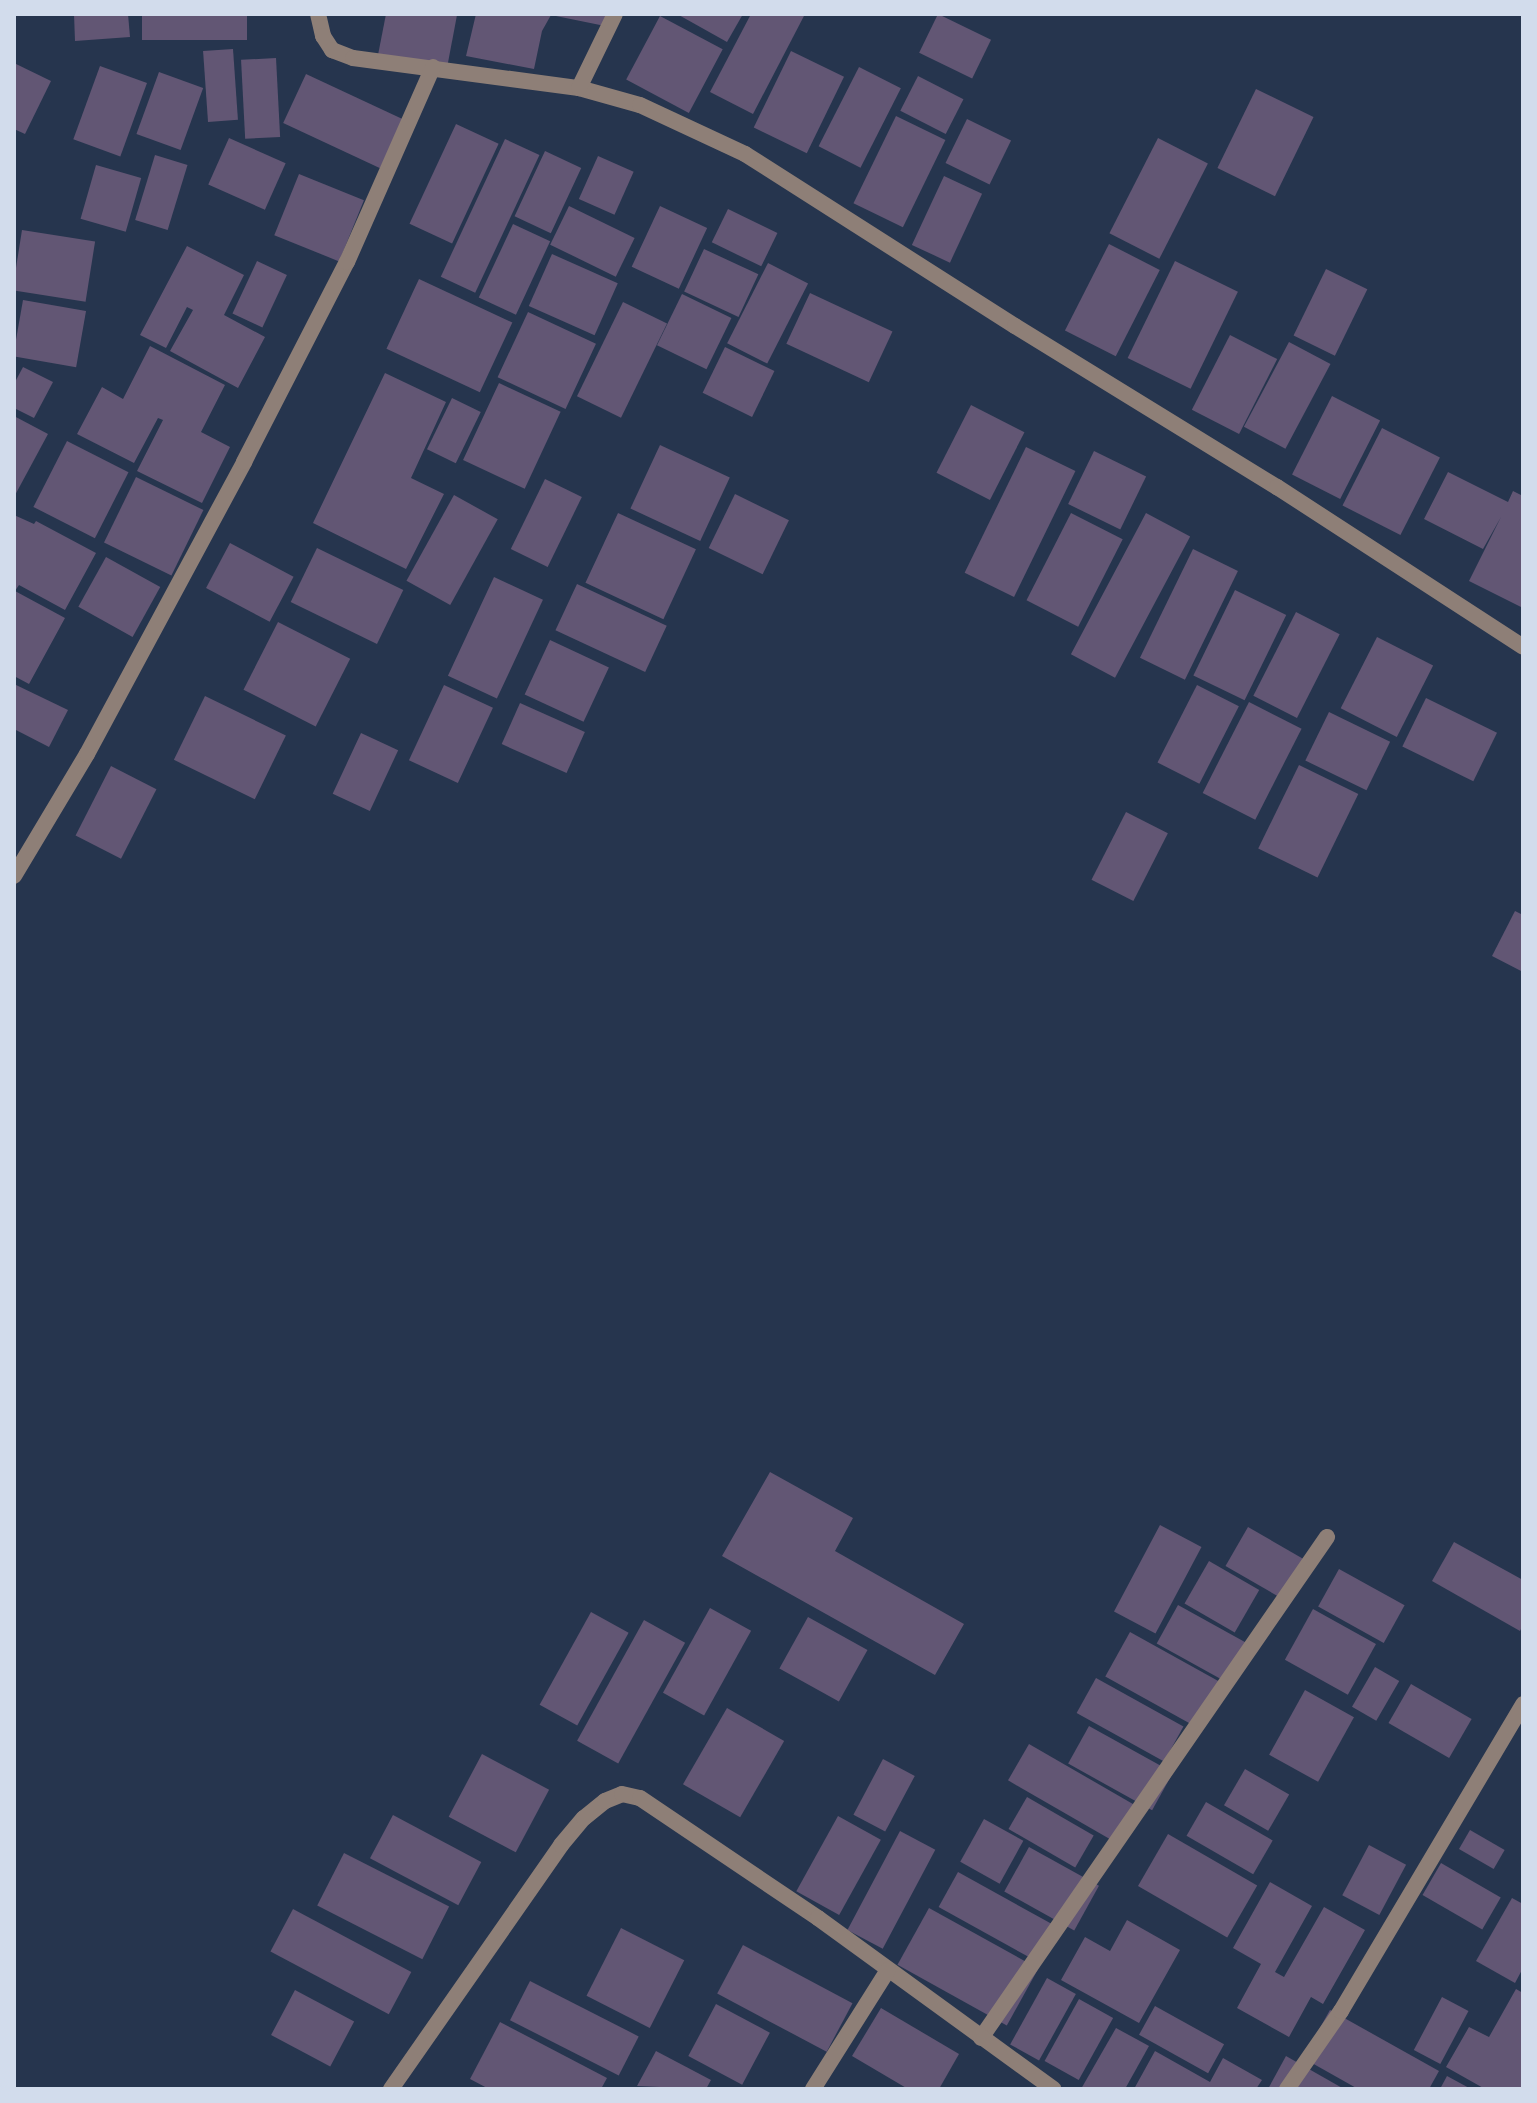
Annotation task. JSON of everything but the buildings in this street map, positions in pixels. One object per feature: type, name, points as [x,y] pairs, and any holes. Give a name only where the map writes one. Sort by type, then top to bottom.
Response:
[{"type":"street","points":[[318,14],[323,36],[332,50],[377,63],[433,67],[579,88],[640,105],[745,154],[1015,326],[1277,487],[1523,647]]},
{"type":"street","points":[[579,88],[615,14]]},
{"type":"street","points":[[14,876],[87,754],[258,435],[347,262],[433,67]]},
{"type":"street","points":[[981,2038],[1327,1537]]},
{"type":"street","points":[[1287,2089],[1341,2011],[1523,1704]]},
{"type":"street","points":[[391,2089],[561,1845],[584,1818],[605,1801],[622,1794],[640,1798],[653,1806],[1053,2089]]},
{"type":"street","points":[[813,2089],[888,1970]]}]
